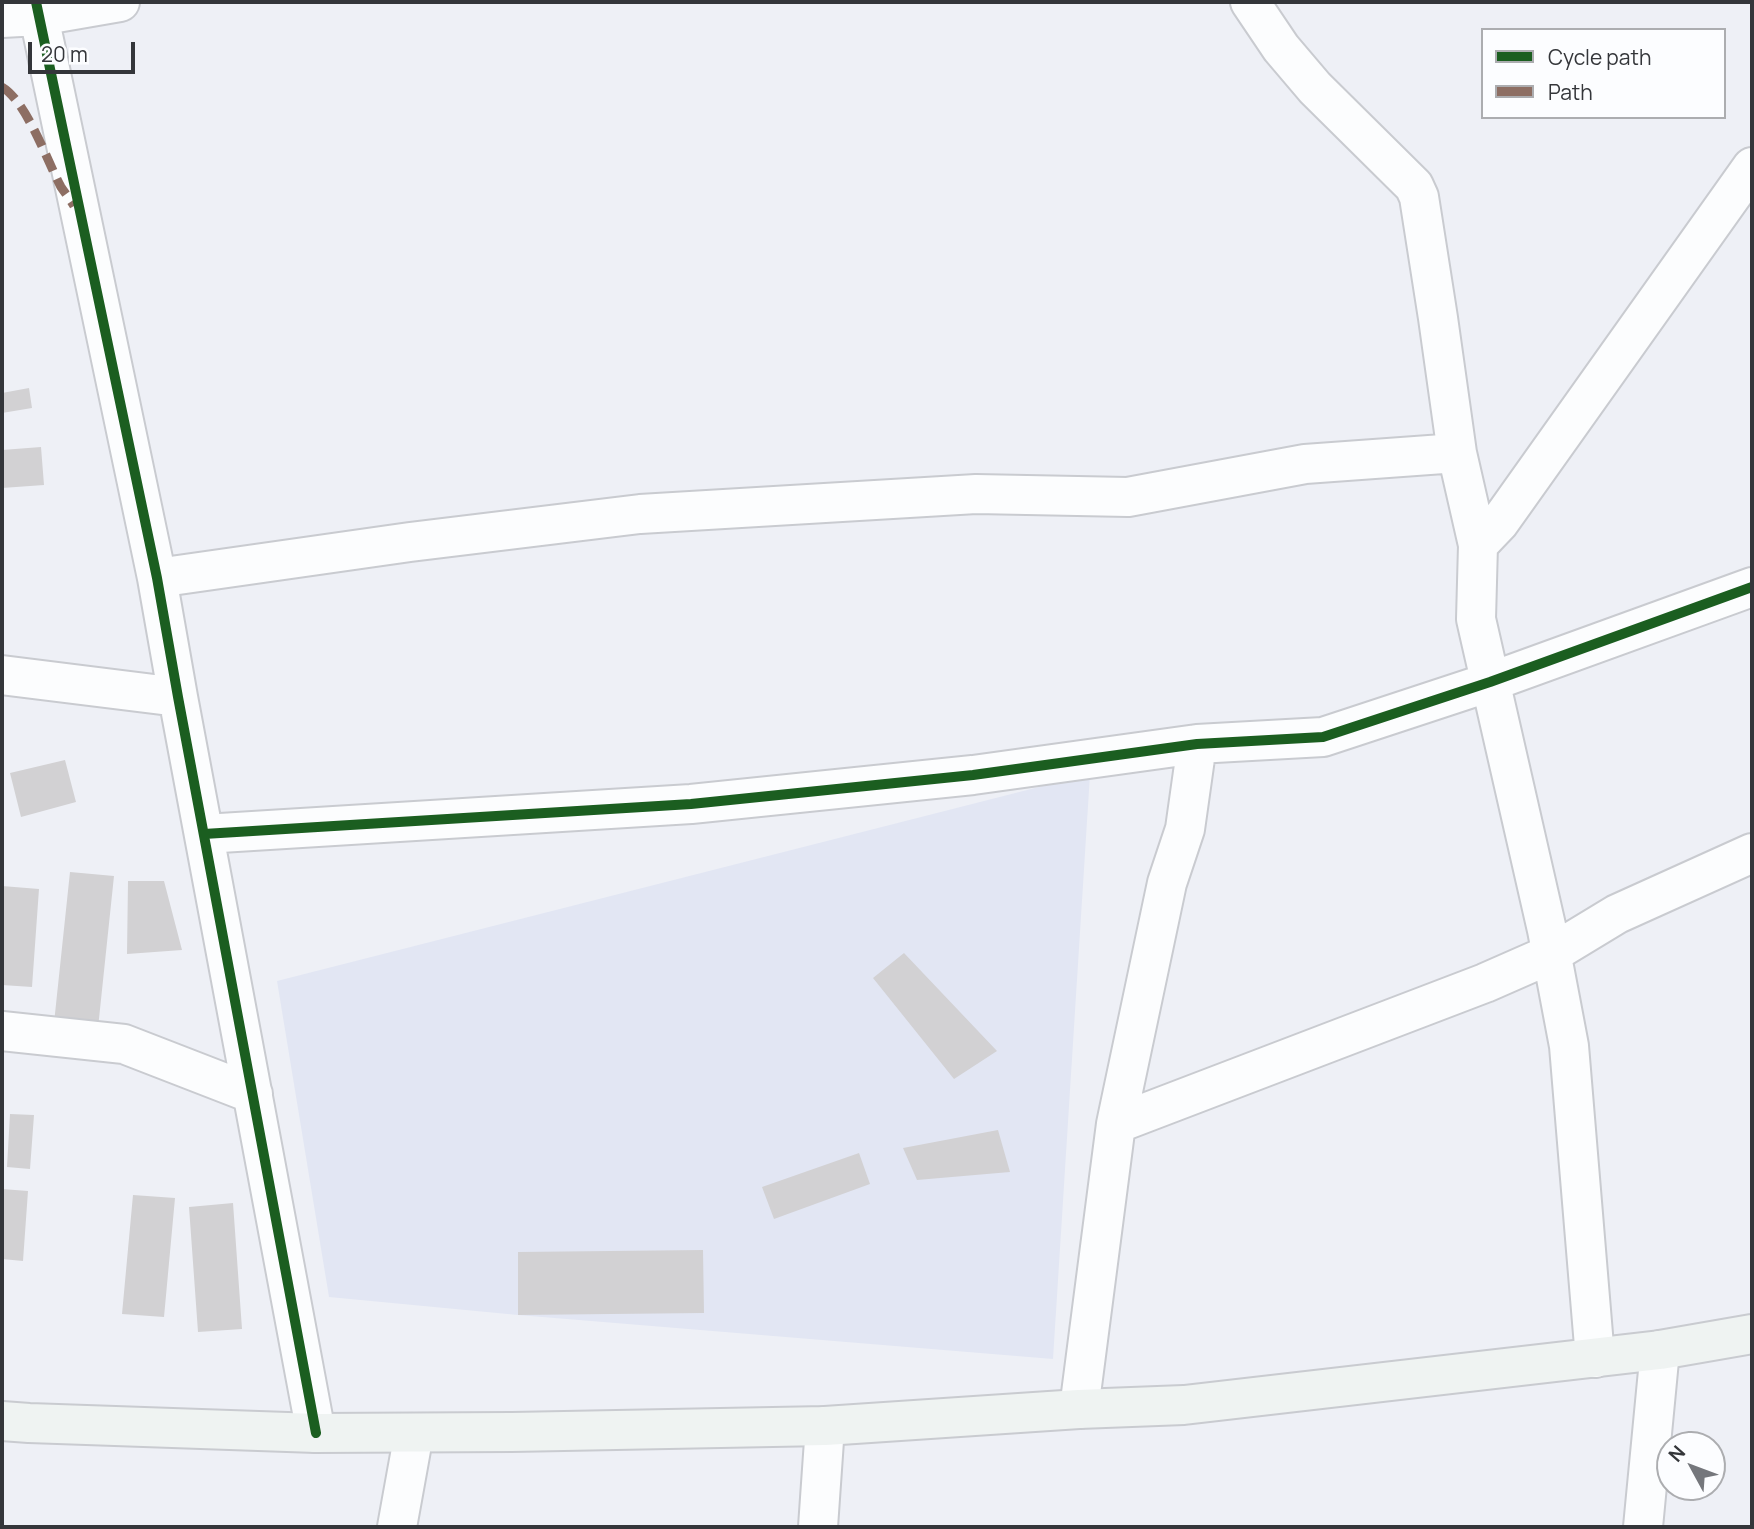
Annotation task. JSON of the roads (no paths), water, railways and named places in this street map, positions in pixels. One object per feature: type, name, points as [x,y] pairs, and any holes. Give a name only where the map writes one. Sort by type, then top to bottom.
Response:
[{"type":"main road","points":[[2,1421],[316,1433],[825,1426],[1079,1409],[1184,1405],[1660,1350],[1752,1334]]},
{"type":"street","points":[[121,2],[25,12],[157,578],[316,1433]]},
{"type":"street","points":[[1250,2],[1281,48],[1315,88],[1414,186],[1419,197],[1457,453],[1478,545],[1476,619],[1569,1046],[1595,1357]]},
{"type":"street","points":[[1478,545],[1499,523],[1752,167]]},
{"type":"street","points":[[157,578],[410,542],[640,514],[976,494],[1128,497],[1305,464],[1457,453]]},
{"type":"street","points":[[204,834],[691,804],[973,775],[1197,744],[1323,737],[1490,682],[1752,587]]},
{"type":"street","points":[[2,674],[178,697]]},
{"type":"street","points":[[1079,1409],[1116,1124],[1167,883],[1185,829],[1197,744]]},
{"type":"street","points":[[1116,1124],[1485,983],[1551,954],[1617,914],[1752,853]]},
{"type":"street","points":[[2,1031],[124,1044],[253,1094]]},
{"type":"street","points":[[1643,1527],[1660,1350]]},
{"type":"street","points":[[818,1527],[825,1426]]},
{"type":"street","points":[[397,1527],[414,1433]]}]
